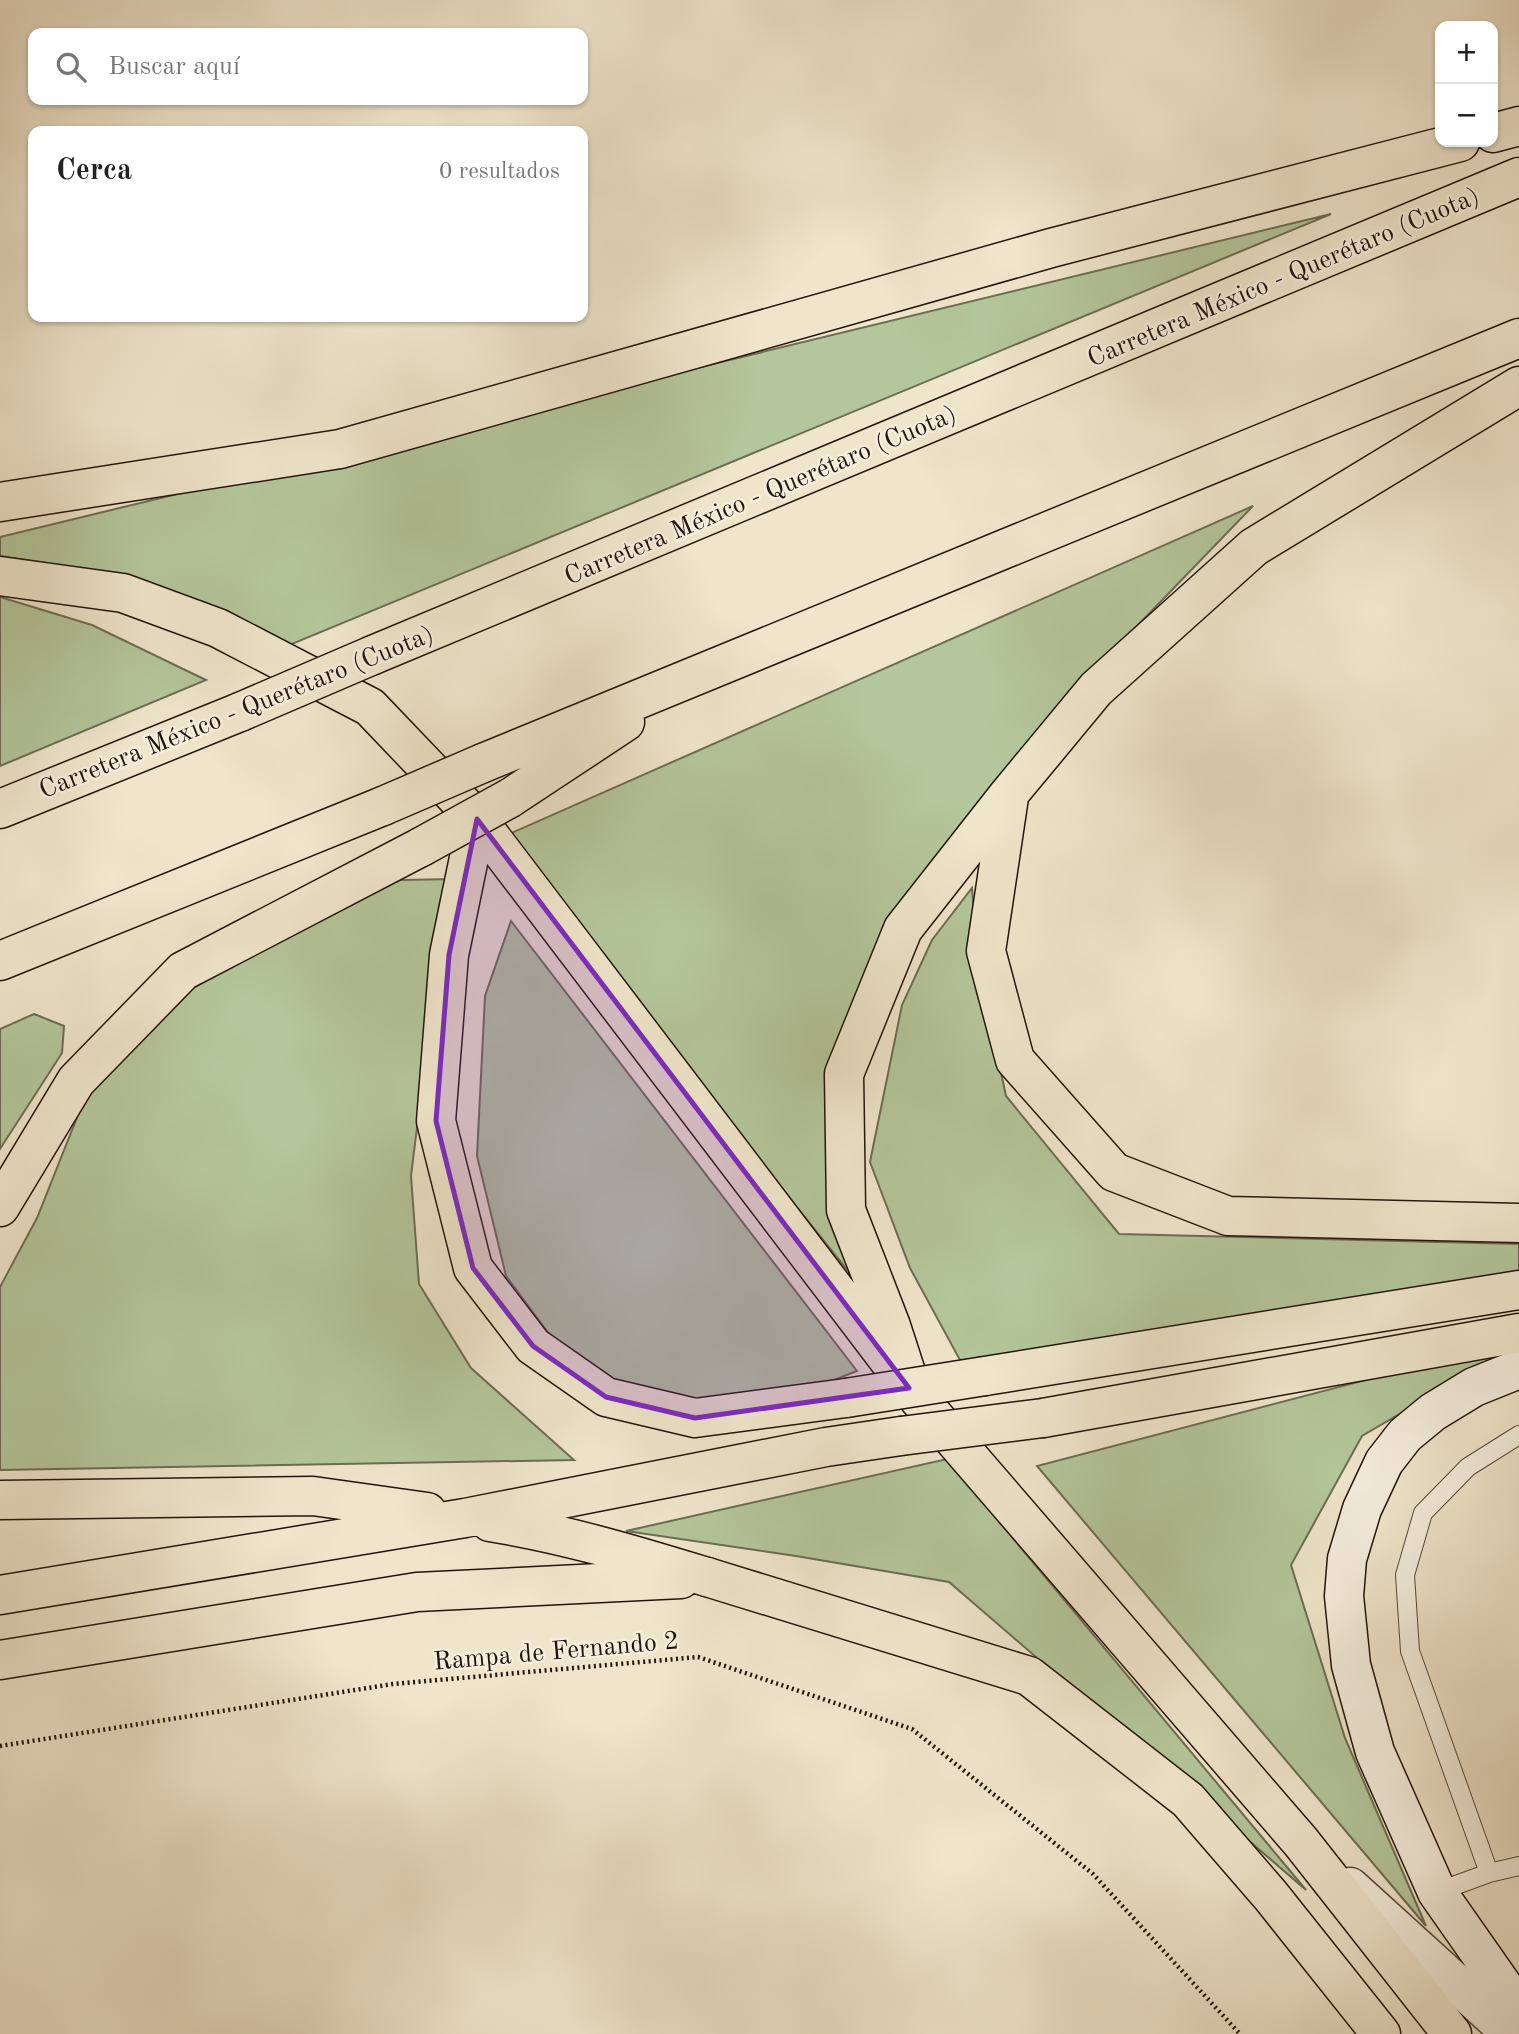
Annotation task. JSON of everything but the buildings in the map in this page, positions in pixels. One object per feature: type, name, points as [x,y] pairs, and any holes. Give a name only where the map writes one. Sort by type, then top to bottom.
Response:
[{"type":"main road","points":[[1498,132],[1519,126]]},
{"type":"main road","points":[[0,502],[340,449],[1051,248],[1441,147]]},
{"type":"main road","name":"Carretera México - Querétaro (Cuota)","points":[[0,809],[240,712],[1519,177]]},
{"type":"main road","points":[[0,961],[1519,338]]},
{"type":"main road","points":[[912,1391],[891,1326],[846,1210],[844,1074],[904,929],[1009,794],[1096,689],[1254,547],[1519,386]]},
{"type":"main road","points":[[0,576],[123,593],[218,628],[370,707],[477,819],[912,1391],[1301,1842],[1452,2034]]},
{"type":"main road","points":[[0,1207],[76,1081],[183,971],[510,798],[698,675]]},
{"type":"main road","points":[[1009,794],[986,951],[1015,1060],[1114,1172],[1228,1216],[1519,1223]]},
{"type":"main road","points":[[477,819],[449,955],[436,1121],[473,1268],[533,1346],[606,1397],[695,1418],[846,1398],[1519,1290]]},
{"type":"main road","points":[[0,1595],[466,1518],[826,1447],[1043,1418],[1519,1333]]},
{"type":"main road","points":[[1519,1368],[1474,1387],[1433,1412],[1405,1435],[1384,1462],[1362,1510],[1347,1559],[1344,1596],[1351,1665],[1375,1752],[1437,1892],[1519,2009]]},
{"type":"main road","points":[[0,1500],[313,1496],[544,1531],[624,1552],[1029,1676],[1188,1800],[1271,1896],[1381,2034]]},
{"type":"main road","points":[[0,1660],[417,1592],[707,1577]]},
{"type":"main road","points":[[1301,1842],[1511,2034]]},
{"type":"main road","points":[[1346,1988],[1349,2034]]},
{"type":"lane","points":[[1489,1873],[1410,1651],[1405,1575],[1423,1513],[1468,1467],[1519,1435]]},
{"type":"lane","points":[[1437,1892],[1489,1873],[1519,1866]]},
{"type":"path","name":"Rampa de Fernando 2","points":[[0,1746],[393,1684],[698,1657],[912,1729],[1093,1874],[1240,2034]]},
{"type":"highlighted area","points":[[477,819],[909,1388],[695,1418],[606,1397],[533,1346],[473,1268],[436,1121],[449,955]]},
{"type":"green space","points":[[1331,214],[263,656],[91,570],[0,556],[0,537]]},
{"type":"green space","points":[[1253,506],[1112,652],[976,822],[827,1116],[877,1307],[500,838]]},
{"type":"green space","points":[[0,597],[92,625],[206,680],[0,766]]},
{"type":"green space","points":[[456,879],[432,1007],[411,1176],[419,1284],[471,1368],[574,1460],[0,1470],[0,1287],[37,1218],[84,1100],[161,998],[275,928],[400,880]]},
{"type":"green space","points":[[972,888],[978,965],[1006,1096],[1119,1234],[1519,1244],[1519,1284],[967,1373],[910,1268],[870,1162],[902,1005],[932,940]]},
{"type":"green space","points":[[511,921],[857,1371],[785,1399],[680,1401],[575,1369],[506,1276],[477,1156],[485,996]]},
{"type":"green space","points":[[34,1014],[64,1026],[62,1053],[0,1149],[0,1029]]},
{"type":"green space","points":[[1519,1340],[1519,1344],[1362,1436],[1291,1565],[1345,1738],[1426,1926],[1037,1466]]},
{"type":"green space","points":[[947,1459],[1306,1890],[949,1582],[626,1531]]}]
